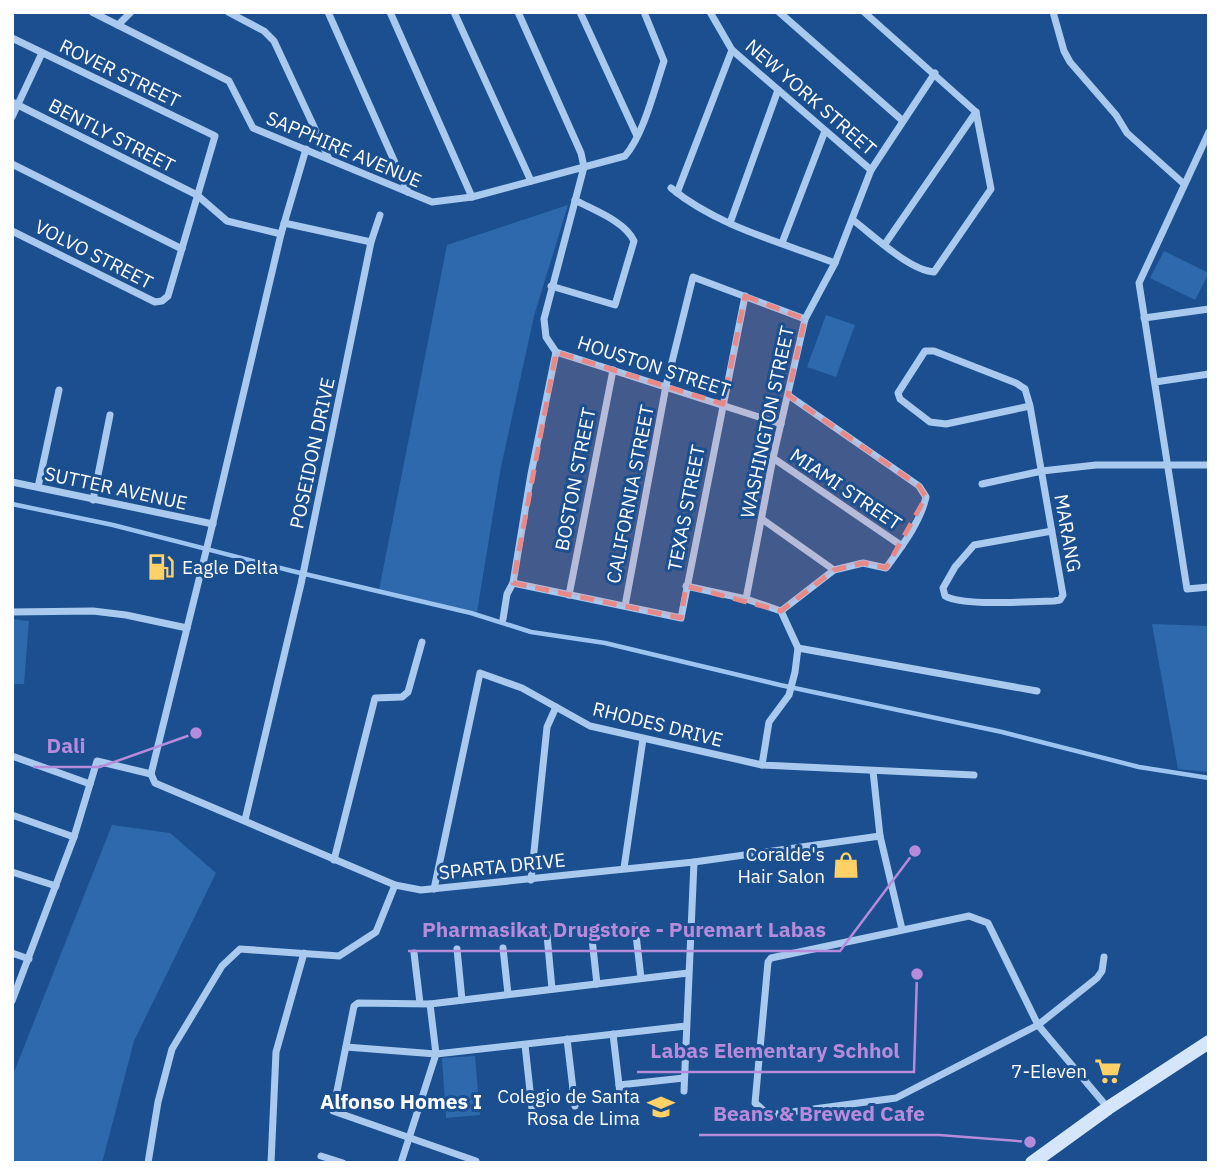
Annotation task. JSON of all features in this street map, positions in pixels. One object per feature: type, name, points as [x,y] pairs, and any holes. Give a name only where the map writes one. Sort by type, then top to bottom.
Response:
[{"type":"main road","points":[[1032,1163],[1108,1108],[1209,1042]]},
{"type":"street","name":"SAPPHIRE AVENUE","points":[[92,12],[229,80],[253,128],[432,202],[472,197],[625,156],[632,149],[637,136]]},
{"type":"street","points":[[118,25],[131,12]]},
{"type":"street","points":[[228,12],[264,31],[274,41],[329,159]]},
{"type":"street","points":[[328,12],[408,192]]},
{"type":"street","points":[[390,12],[472,197]]},
{"type":"street","points":[[454,12],[531,181]]},
{"type":"street","points":[[503,619],[513,583],[531,474],[556,352],[546,337],[544,319],[584,167],[581,153],[519,12]]},
{"type":"street","points":[[580,12],[637,136]]},
{"type":"street","points":[[637,136],[664,61],[644,12]]},
{"type":"street","name":"NEW YORK STREET","points":[[710,12],[732,50],[871,170]]},
{"type":"street","points":[[779,12],[904,121]]},
{"type":"street","points":[[853,220],[899,257],[923,271],[934,272],[991,190],[976,112],[864,12]]},
{"type":"street","points":[[1053,12],[1063,51],[1070,62],[1116,115],[1127,133],[1184,184]]},
{"type":"street","name":"ROVER STREET","points":[[12,38],[215,136],[197,195]]},
{"type":"street","points":[[732,50],[674,190],[691,203],[730,223],[835,263]]},
{"type":"street","points":[[12,117],[15,104],[42,53]]},
{"type":"street","name":"WASHINGTON STREET","points":[[746,599],[773,458],[805,319],[835,263],[871,170],[935,73]]},
{"type":"street","points":[[730,223],[778,90]]},
{"type":"street","name":"BENTLY STREET","points":[[15,104],[197,195],[227,220],[281,234]]},
{"type":"street","points":[[885,244],[976,112]]},
{"type":"street","points":[[782,243],[825,131]]},
{"type":"street","points":[[1209,132],[1140,278],[1187,589],[1209,587]]},
{"type":"street","points":[[12,1001],[74,837],[97,761],[151,774],[211,535],[281,234],[306,149]]},
{"type":"street","points":[[12,164],[182,249],[197,195]]},
{"type":"street","points":[[551,286],[615,305],[634,241],[623,227],[575,200]]},
{"type":"street","name":"POSEIDON DRIVE","points":[[245,820],[301,584],[371,242],[380,215]]},
{"type":"street","points":[[284,223],[371,242]]},
{"type":"street","name":"VOLVO STREET","points":[[12,231],[155,302],[168,296],[182,249]]},
{"type":"street","name":"CALIFORNIA STREET","points":[[625,606],[666,386],[693,277],[745,296]]},
{"type":"street","points":[[745,296],[805,319]]},
{"type":"street","name":"TEXAS STREET","points":[[625,606],[681,618],[745,296]]},
{"type":"street","points":[[1144,318],[1209,309]]},
{"type":"street","points":[[925,351],[934,351],[1016,383],[1025,389],[1030,406],[964,421],[938,423],[930,422],[900,400],[898,393],[925,351]]},
{"type":"street","name":"HOUSTON STREET","points":[[556,352],[781,424]]},
{"type":"street","name":"BOSTON STREET","points":[[569,595],[613,370]]},
{"type":"street","points":[[1155,382],[1209,374]]},
{"type":"street","points":[[38,487],[59,390]]},
{"type":"street","points":[[781,611],[834,570],[863,563],[886,568],[923,510],[926,497],[919,486],[788,395]]},
{"type":"street","name":"MARANG","points":[[1030,406],[1042,471],[1063,595],[1060,600],[960,601],[945,596],[943,588],[955,567],[974,545],[1052,531]]},
{"type":"street","points":[[93,500],[110,415]]},
{"type":"street","name":"MIAMI STREET","points":[[773,458],[902,546]]},
{"type":"street","points":[[982,484],[1042,471],[1096,465],[1209,465]]},
{"type":"street","name":"SUTTER AVENUE","points":[[12,482],[213,524]]},
{"type":"street","points":[[762,519],[834,570]]},
{"type":"street","points":[[513,583],[625,606]]},
{"type":"street","points":[[687,586],[746,599],[781,611],[791,630],[798,648],[795,672],[789,695],[769,722],[762,765]]},
{"type":"street","points":[[12,612],[93,611],[187,628]]},
{"type":"street","points":[[334,860],[375,698],[402,698],[408,692],[422,642]]},
{"type":"street","points":[[798,648],[1037,691]]},
{"type":"street","name":"RHODES DRIVE","points":[[435,889],[480,673],[522,688],[590,726],[762,765],[974,775]]},
{"type":"street","points":[[531,880],[547,727],[556,707]]},
{"type":"street","points":[[624,868],[643,739]]},
{"type":"street","points":[[12,756],[90,784]]},
{"type":"street","points":[[873,771],[880,836],[902,929]]},
{"type":"street","name":"SPARTA DRIVE","points":[[151,774],[155,783],[334,860],[395,885],[421,890],[694,862],[880,836]]},
{"type":"street","points":[[12,815],[74,837]]},
{"type":"street","points":[[684,1091],[694,862]]},
{"type":"street","points":[[12,872],[56,886]]},
{"type":"street","points":[[148,1163],[158,1102],[172,1049],[222,966],[240,949],[339,956],[376,932],[395,885]]},
{"type":"street","points":[[1104,957],[1102,971],[1097,978],[1038,1024],[896,1098],[769,1115],[755,1103],[768,962],[771,958],[969,916],[988,923],[1038,1024],[1108,1108]]},
{"type":"street","points":[[635,926],[641,978]]},
{"type":"street","points":[[591,930],[597,984]]},
{"type":"street","points":[[547,934],[552,989]]},
{"type":"street","points":[[503,948],[508,994]]},
{"type":"street","points":[[457,949],[462,1000]]},
{"type":"street","points":[[12,953],[29,959]]},
{"type":"street","points":[[271,1163],[276,1052],[304,953]]},
{"type":"street","points":[[414,953],[420,1003]]},
{"type":"street","points":[[476,1161],[333,1111],[354,1006],[358,1003],[430,1004],[688,973]]},
{"type":"street","points":[[401,1163],[436,1054],[430,1004]]},
{"type":"street","points":[[346,1047],[436,1054],[686,1026]]},
{"type":"street","points":[[613,1034],[621,1102]]},
{"type":"street","points":[[567,1039],[575,1107]]},
{"type":"street","points":[[525,1045],[532,1109]]},
{"type":"street","points":[[620,1085],[684,1077]]},
{"type":"street","points":[[321,1156],[343,1163]]},
{"type":"highlighted area","points":[[745,296],[805,319],[788,395],[919,486],[926,497],[886,568],[863,563],[834,570],[781,611],[686,586],[681,618],[513,583],[556,352],[723,404]]},
{"type":"shaded area","points":[[568,205],[534,316],[500,472],[477,612],[379,590],[447,245]]},
{"type":"shaded area","points":[[1164,251],[1209,273],[1195,300],[1150,278]]},
{"type":"shaded area","points":[[826,315],[855,325],[836,377],[807,367]]},
{"type":"shaded area","points":[[12,619],[29,621],[24,684],[12,684]]},
{"type":"shaded area","points":[[1152,624],[1209,626],[1209,772],[1178,769]]},
{"type":"shaded area","points":[[112,825],[170,833],[216,873],[134,1041],[102,1163],[12,1163],[12,1077]]},
{"type":"shaded area","points":[[475,1056],[480,1115],[446,1118],[442,1058]]},
{"type":"waterway","points":[[12,504],[113,525],[471,613],[531,632],[605,643],[780,685],[1002,732],[1139,767],[1209,778]]},
{"type":"place","name":"Eagle Delta","points":[[161,567]]},
{"type":"place","name":"Dali","points":[[196,733]]},
{"type":"place","name":"Pharmasikat Drugstore - Puremart Labas","points":[[915,851]]},
{"type":"place","name":"Coralde's Hair Salon","points":[[846,865]]},
{"type":"place","name":"Labas Elementary Schhol","points":[[917,974]]},
{"type":"place","name":"7-Eleven","points":[[1108,1071]]},
{"type":"place","name":"Colegio de Santa Rosa de Lima","points":[[661,1107]]},
{"type":"place","name":"Beans & Brewed Cafe","points":[[1030,1142]]},
{"type":"district","name":"Alfonso Homes I","points":[[401,1101]]}]
